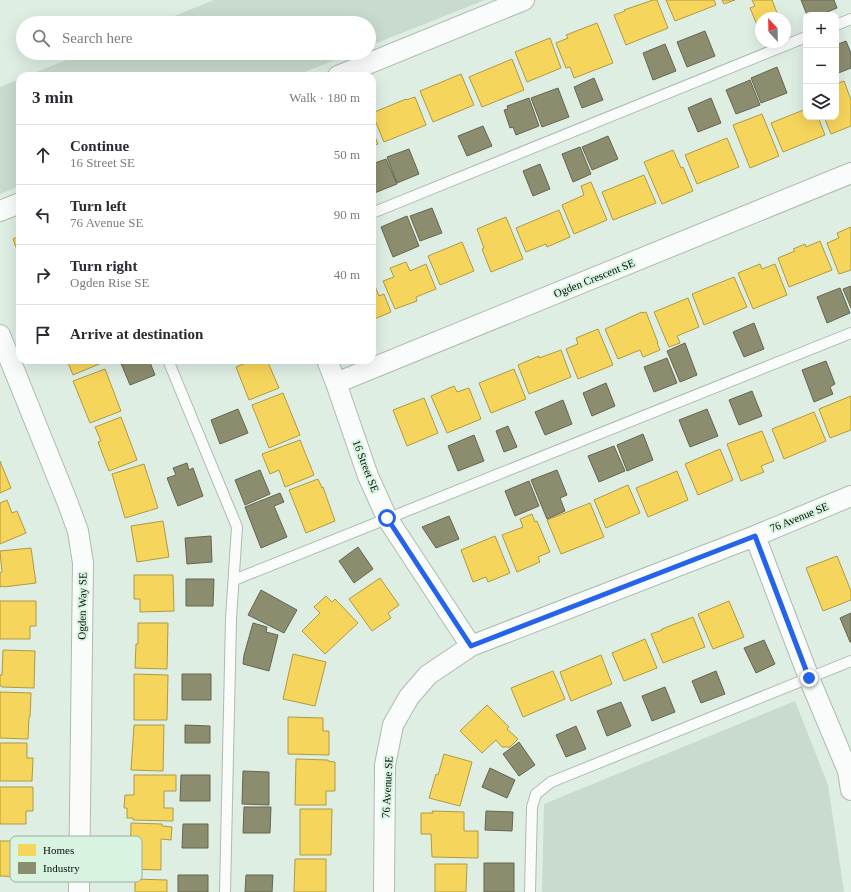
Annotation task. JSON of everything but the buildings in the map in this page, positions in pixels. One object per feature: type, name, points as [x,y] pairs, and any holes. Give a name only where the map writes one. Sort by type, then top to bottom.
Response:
[{"type":"street","points":[[348,72],[524,0]]},
{"type":"street","name":"Ogden Crescent SE","points":[[336,383],[851,173]]},
{"type":"street","points":[[0,211],[16,205]]},
{"type":"street","name":"Ogden Way SE","points":[[0,335],[78,531],[83,563],[80,836]]},
{"type":"street","name":"16 Street SE","points":[[329,364],[368,476],[387,518],[471,646]]},
{"type":"street","name":"76 Avenue SE","points":[[384,892],[385,765],[393,725],[409,697],[428,675],[471,646],[755,536],[851,496]]},
{"type":"street","points":[[755,536],[809,678],[848,771],[851,790]]},
{"type":"street","name":"Ogden Way SE","points":[[79,882],[79,892]]},
{"type":"lane","points":[[839,24],[851,19]]},
{"type":"lane","points":[[376,210],[803,39]]},
{"type":"lane","points":[[234,580],[851,333]]},
{"type":"lane","points":[[170,364],[237,527],[230,619],[224,892]]},
{"type":"lane","points":[[530,892],[532,807],[536,794],[551,782],[851,661]]},
{"type":"green space","points":[[214,0],[485,0],[376,43],[376,16],[174,16]]},
{"type":"green space","points":[[66,60],[335,60],[305,72],[37,72]]},
{"type":"green space","points":[[16,81],[16,188],[0,194],[0,87]]},
{"type":"green space","points":[[795,701],[828,785],[844,892],[542,892],[544,804]]},
{"type":"route","points":[[387,518],[471,646],[755,536],[809,678]]}]
